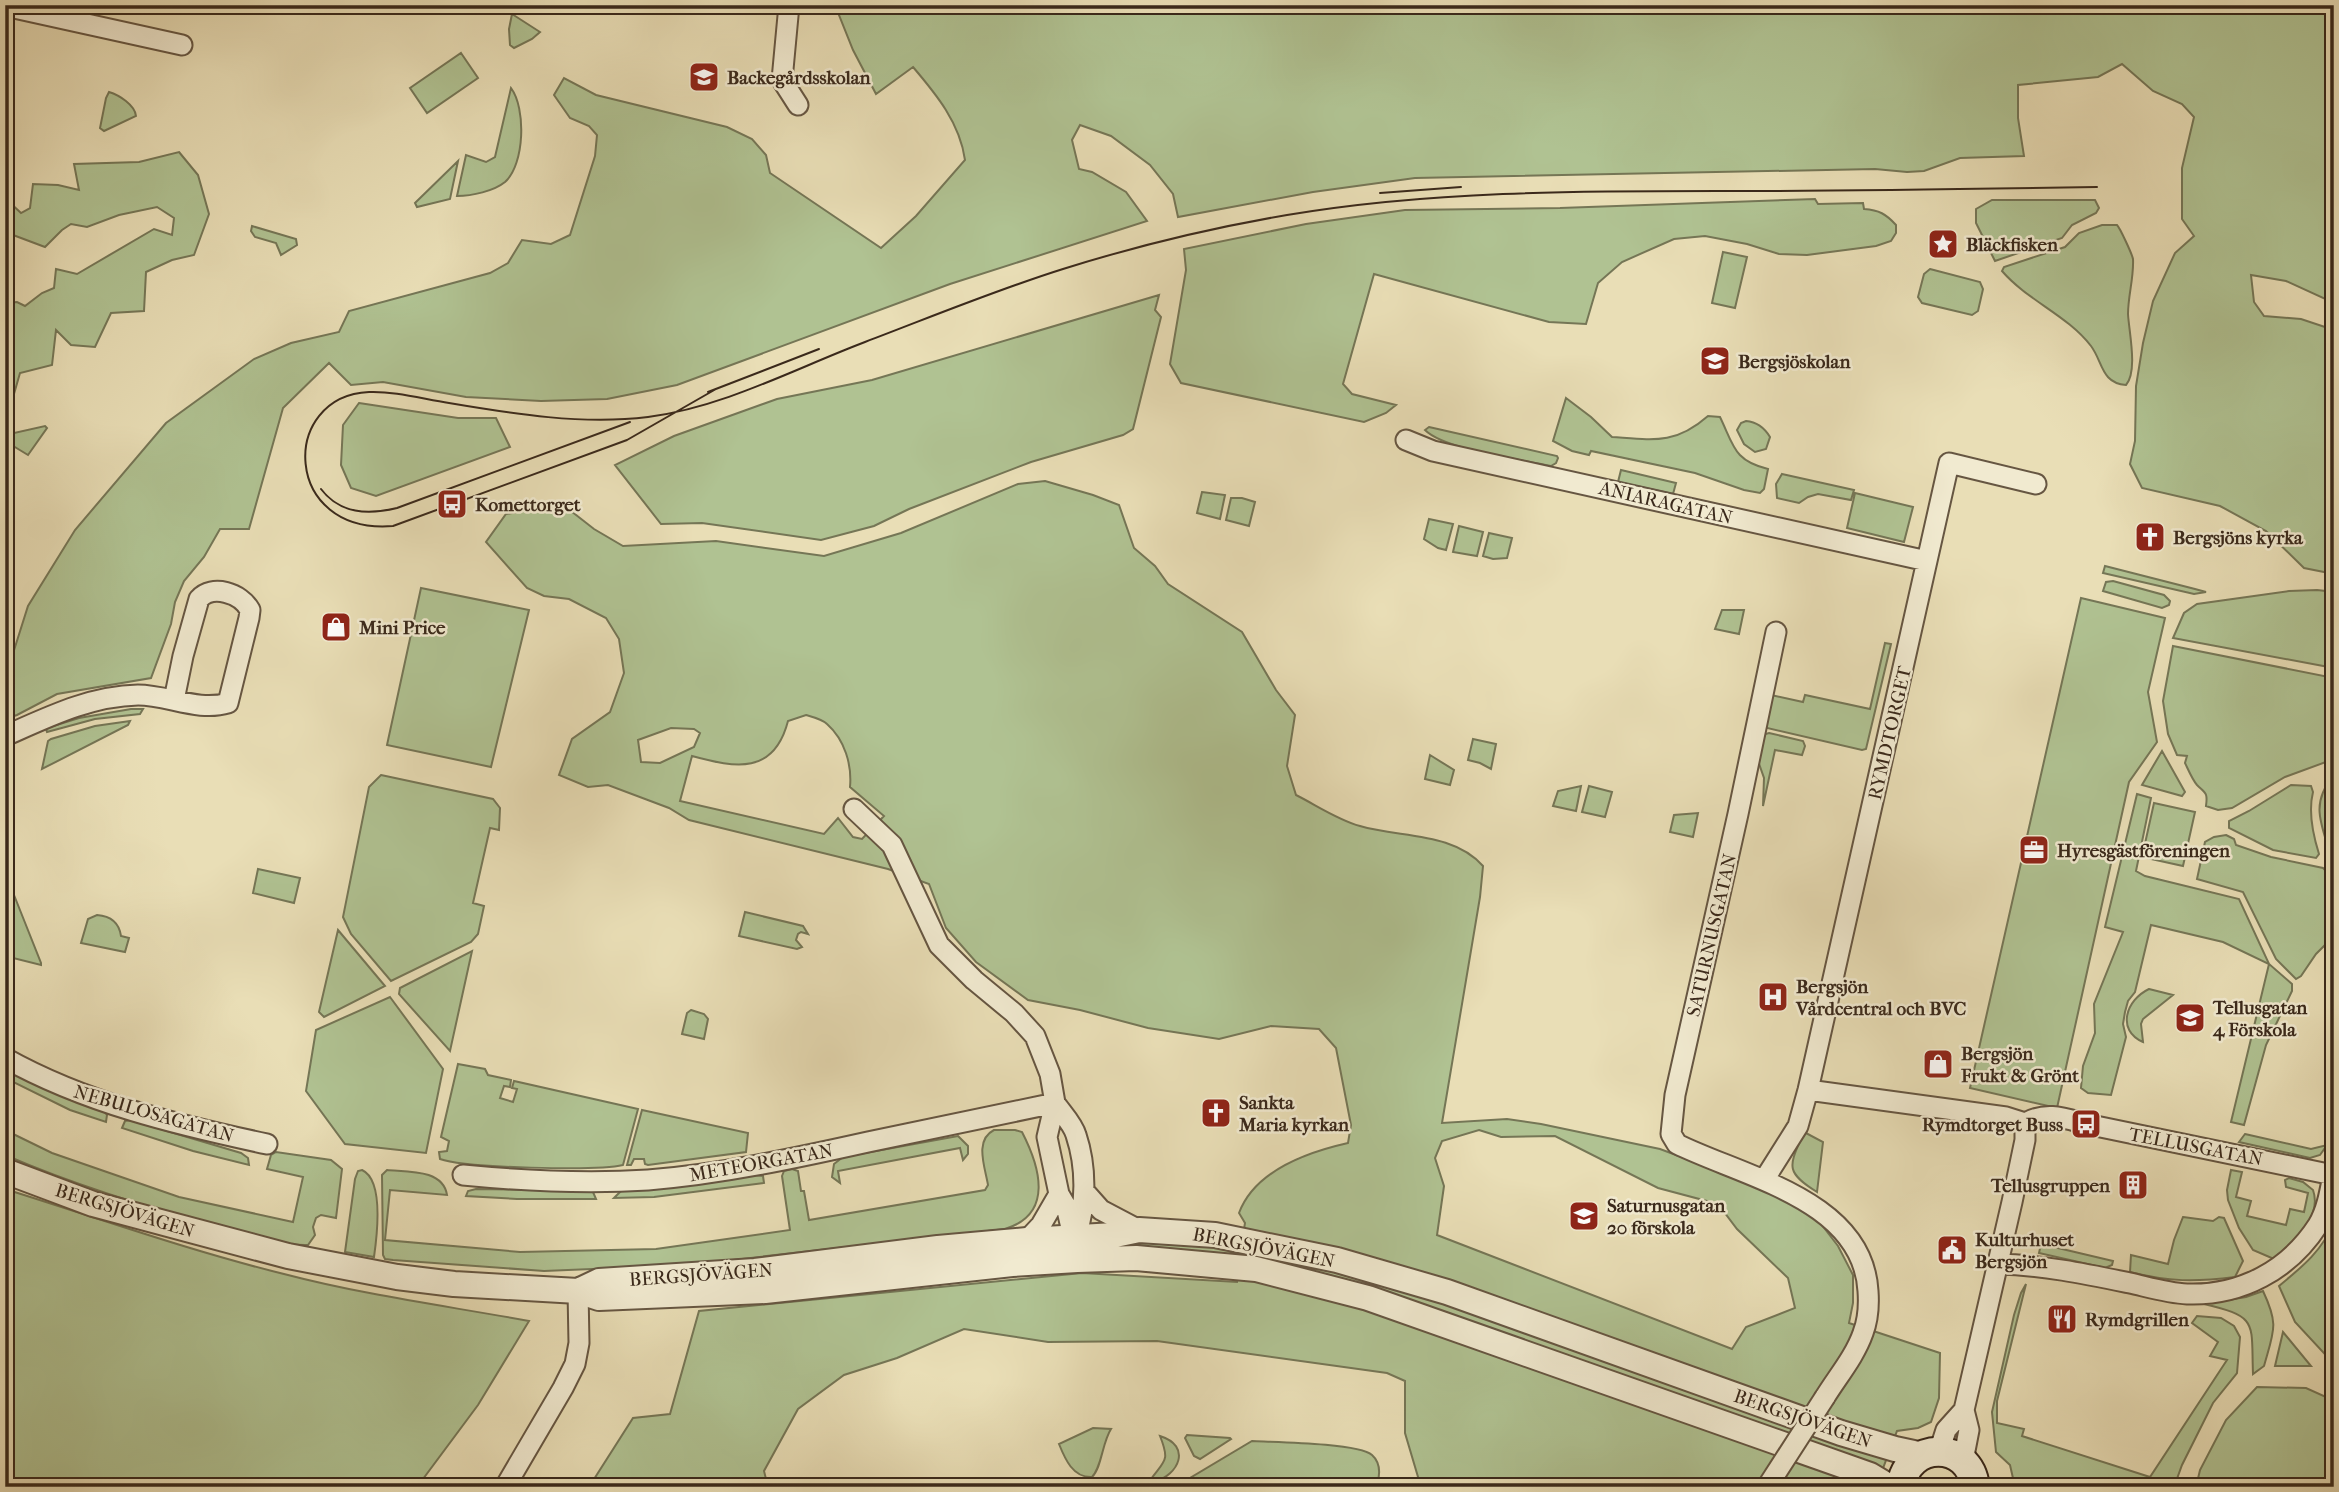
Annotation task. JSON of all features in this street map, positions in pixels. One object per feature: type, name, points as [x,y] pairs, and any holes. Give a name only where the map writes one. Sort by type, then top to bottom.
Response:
[{"type":"main road","points":[[1901,1487],[1909,1465],[1960,1470]]},
{"type":"street","points":[[789,5],[782,80],[798,105]]},
{"type":"street","points":[[5,6],[48,10],[181,45]]},
{"type":"street","name":"ANIARAGATAN","points":[[1406,440],[1433,451],[1927,561]]},
{"type":"street","name":"RYMDTORGET","points":[[1764,1180],[1798,1126],[1808,1090],[1949,463],[2036,484]]},
{"type":"street","points":[[5,736],[78,705],[137,695],[214,707],[228,703],[250,610],[239,598],[215,590],[204,592],[199,599],[174,700]]},
{"type":"street","name":"SATURNUSGATAN","points":[[1767,1487],[1856,1349],[1864,1332],[1869,1299],[1864,1261],[1854,1242],[1816,1208],[1764,1180],[1677,1144],[1671,1135],[1670,1124],[1776,632]]},
{"type":"street","points":[[854,809],[892,845],[939,945],[974,980],[1014,1013],[1035,1036],[1050,1074],[1055,1103],[1047,1137],[1059,1194],[1066,1206],[1076,1249]]},
{"type":"street","name":"NEBULOSAGATAN","points":[[5,1058],[25,1069],[107,1102],[267,1144]]},
{"type":"street","points":[[1808,1090],[2006,1116],[2025,1123],[2025,1140],[1964,1410],[1969,1430],[1960,1470]]},
{"type":"street","points":[[1055,1103],[1076,1133],[1085,1192],[1076,1249]]},
{"type":"street","name":"METEORGATAN","points":[[463,1175],[528,1182],[579,1182],[649,1180],[701,1174],[797,1158],[1055,1103]]},
{"type":"street","name":"TELLUSGATAN","points":[[1998,1264],[2054,1268],[2187,1294],[2217,1292],[2237,1287],[2273,1273],[2290,1261],[2318,1224],[2334,1174],[2086,1124],[2059,1116],[2036,1117],[2025,1123]]},
{"type":"street","name":"BERGSJÖVÄGEN","points":[[5,1171],[93,1204],[288,1256],[348,1269],[454,1284],[578,1291],[599,1298],[752,1292],[1012,1265],[1139,1230],[1215,1235],[1377,1271],[1508,1313],[1841,1433],[1960,1470]]},
{"type":"street","points":[[1085,1192],[1101,1210],[1139,1230]]},
{"type":"street","points":[[1027,1240],[1041,1225],[1059,1194]]},
{"type":"street","name":"BERGSJÖVÄGEN","points":[[578,1291],[599,1281],[755,1271],[1027,1240],[1136,1258],[1255,1269],[1328,1287],[1635,1391],[1870,1475],[1890,1487]]},
{"type":"street","points":[[505,1487],[575,1364],[579,1343],[578,1291]]},
{"type":"green space","points":[[835,5],[2334,5],[2334,303],[2286,281],[2251,275],[2254,302],[2264,316],[2301,319],[2334,330],[2334,574],[2304,568],[2266,531],[2220,506],[2142,488],[2130,464],[2135,441],[2136,386],[2153,301],[2175,253],[2194,236],[2182,219],[2182,168],[2194,117],[2182,104],[2153,91],[2122,64],[2098,77],[2018,85],[2018,118],[2024,156],[1960,158],[1924,171],[1907,172],[1875,169],[1415,178],[1313,192],[1178,217],[1173,194],[1150,165],[1111,136],[1080,125],[1072,140],[1079,169],[1092,172],[1126,192],[1147,221],[950,284],[677,385],[607,399],[541,401],[466,397],[383,382],[351,385],[329,363],[283,408],[249,529],[220,529],[204,557],[184,581],[151,678],[57,694],[5,719],[5,664],[10,663],[28,606],[75,530],[166,423],[254,359],[291,343],[339,332],[349,311],[490,273],[508,263],[522,240],[551,244],[570,235],[595,156],[597,135],[589,126],[570,118],[554,95],[564,78],[596,95],[727,127],[752,139],[766,155],[770,173],[881,248],[916,216],[965,160],[952,121],[913,67],[876,94],[853,50]]},
{"type":"green space","points":[[512,14],[540,32],[514,48],[510,45],[509,29]]},
{"type":"green space","points":[[461,53],[478,78],[427,113],[410,88]]},
{"type":"green space","points":[[511,88],[516,97],[521,122],[520,150],[512,174],[495,188],[457,196],[466,155],[486,162],[495,157]]},
{"type":"green space","points":[[109,92],[126,101],[136,116],[104,131],[100,128]]},
{"type":"green space","points":[[179,152],[198,175],[209,214],[194,255],[172,260],[146,272],[144,311],[111,313],[95,347],[71,345],[56,330],[52,365],[20,373],[14,394],[5,402],[5,303],[17,302],[25,306],[54,288],[56,269],[77,274],[154,229],[172,235],[174,218],[157,207],[119,215],[87,227],[71,224],[45,247],[5,232],[5,198],[21,213],[30,208],[33,184],[58,185],[79,190],[74,164],[139,162]]},
{"type":"green space","points":[[458,161],[450,199],[417,207],[415,203]]},
{"type":"green space","points":[[1815,199],[1818,204],[1863,203],[1864,209],[1889,218],[1896,225],[1896,233],[1891,241],[1876,246],[1807,255],[1779,254],[1747,244],[1705,236],[1674,239],[1622,262],[1598,283],[1586,324],[1549,322],[1374,274],[1343,384],[1352,394],[1396,405],[1386,413],[1364,422],[1181,383],[1170,364],[1186,270],[1184,249],[1306,224],[1405,210],[1560,208]]},
{"type":"green space","points":[[1992,200],[2095,200],[2099,208],[2096,213],[2072,225],[2062,238],[1995,261],[1976,223],[1976,209]]},
{"type":"green space","points":[[2102,225],[2117,225],[2133,259],[2128,314],[2132,371],[2126,385],[2107,376],[2091,346],[2071,325],[2012,282],[2002,271],[2004,267],[2065,247],[2079,233]]},
{"type":"green space","points":[[252,226],[296,239],[297,245],[281,255],[276,243],[255,237],[251,231]]},
{"type":"green space","points":[[1723,252],[1747,257],[1735,308],[1712,303]]},
{"type":"green space","points":[[1930,269],[1980,282],[1983,289],[1978,311],[1972,315],[1922,303],[1918,297],[1924,274]]},
{"type":"green space","points":[[1159,295],[1155,310],[1161,317],[1133,429],[1123,435],[1031,462],[909,509],[874,526],[821,540],[702,523],[661,524],[615,465],[674,436],[777,399],[872,380]]},
{"type":"green space","points":[[1566,398],[1612,437],[1652,439],[1674,436],[1685,432],[1708,416],[1720,417],[1736,451],[1748,462],[1768,469],[1764,489],[1760,493],[1744,490],[1695,473],[1591,451],[1589,455],[1572,451],[1553,441]]},
{"type":"green space","points":[[359,403],[458,418],[496,418],[510,447],[376,496],[351,488],[341,465],[343,425]]},
{"type":"green space","points":[[1746,421],[1757,424],[1768,433],[1770,437],[1766,449],[1755,452],[1744,444],[1737,430],[1741,423]]},
{"type":"green space","points":[[45,426],[47,428],[28,455],[5,441],[5,435]]},
{"type":"green space","points":[[1429,427],[1558,458],[1551,466],[1484,453],[1435,437],[1425,430]]},
{"type":"green space","points":[[1621,470],[1676,483],[1673,494],[1618,482]]},
{"type":"green space","points":[[1782,474],[1854,490],[1851,500],[1818,494],[1799,503],[1777,498],[1776,484]]},
{"type":"green space","points":[[1045,481],[1119,505],[1134,548],[1155,566],[1168,584],[1242,632],[1276,690],[1295,715],[1287,766],[1296,795],[1352,823],[1457,847],[1483,866],[1442,1123],[1507,1119],[1541,1124],[1660,1149],[1767,1189],[1818,1220],[1838,1246],[1853,1275],[1853,1303],[1849,1323],[1940,1353],[1939,1398],[1931,1422],[1918,1428],[1897,1431],[1876,1487],[1421,1487],[1405,1433],[1405,1381],[1387,1373],[1157,1341],[1048,1342],[964,1329],[897,1358],[844,1375],[798,1409],[764,1471],[768,1487],[589,1487],[633,1418],[670,1414],[699,1311],[1082,1273],[1237,1282],[1240,1260],[1124,1251],[1100,1242],[1166,1242],[1241,1249],[1245,1223],[1239,1213],[1257,1185],[1270,1174],[1300,1158],[1348,1143],[1351,1125],[1336,1048],[1319,1029],[1271,1026],[1219,1039],[1148,1028],[1028,1000],[976,962],[946,928],[929,884],[888,869],[689,820],[669,808],[608,785],[588,787],[559,775],[572,739],[610,712],[624,673],[619,639],[606,618],[569,599],[544,596],[527,588],[486,542],[506,514],[562,504],[594,529],[623,546],[716,541],[824,556],[901,533],[1018,484]],"holes":[[[806,715],[814,717],[825,722],[843,745],[850,770],[850,787],[884,816],[862,839],[853,837],[838,818],[824,834],[680,801],[692,756],[738,764],[763,759],[782,738],[788,721]],[[671,728],[694,729],[700,733],[694,747],[660,763],[641,762],[638,740]],[[1479,1130],[1501,1137],[1555,1136],[1658,1188],[1718,1204],[1737,1229],[1788,1278],[1795,1308],[1746,1327],[1732,1349],[1437,1235],[1444,1186],[1435,1158],[1442,1141]]]},
{"type":"green space","points":[[1202,492],[1225,495],[1220,519],[1197,513]]},
{"type":"green space","points":[[1855,493],[1913,507],[1904,542],[1847,528]]},
{"type":"green space","points":[[1231,498],[1255,502],[1249,526],[1226,520]]},
{"type":"green space","points":[[1429,519],[1453,524],[1446,550],[1424,539]]},
{"type":"green space","points":[[1459,526],[1483,532],[1477,556],[1453,552]]},
{"type":"green space","points":[[1489,533],[1512,538],[1507,558],[1493,559],[1483,556]]},
{"type":"green space","points":[[2105,566],[2206,592],[2194,594],[2103,573]]},
{"type":"green space","points":[[2113,581],[2164,595],[2170,601],[2169,605],[2162,608],[2103,591],[2106,582]]},
{"type":"green space","points":[[421,588],[529,610],[491,767],[387,745]]},
{"type":"green space","points":[[2289,591],[2334,592],[2334,668],[2173,638],[2184,613],[2197,604]]},
{"type":"green space","points":[[2081,598],[2165,618],[2148,692],[2157,742],[2129,782],[2057,1108],[1970,1088]]},
{"type":"green space","points":[[1722,610],[1744,610],[1739,634],[1715,629]]},
{"type":"green space","points":[[1885,643],[1891,644],[1866,749],[1767,728],[1765,724],[1771,695],[1803,702],[1805,695],[1870,709]]},
{"type":"green space","points":[[2173,646],[2334,678],[2334,759],[2285,777],[2232,808],[2218,810],[2206,806],[2205,793],[2195,783],[2185,763],[2187,756],[2177,755],[2168,734],[2163,701]]},
{"type":"green space","points":[[143,709],[140,714],[95,719],[47,732],[46,729],[79,718]]},
{"type":"green space","points":[[130,721],[128,725],[42,769],[48,741],[51,739],[95,726]]},
{"type":"green space","points":[[1769,733],[1803,741],[1805,746],[1802,755],[1775,750],[1763,806],[1764,778],[1757,758],[1762,735]]},
{"type":"green space","points":[[1473,739],[1496,744],[1491,769],[1468,760]]},
{"type":"green space","points":[[2162,751],[2185,792],[2182,796],[2142,785]]},
{"type":"green space","points":[[1430,755],[1454,770],[1450,785],[1425,779]]},
{"type":"green space","points":[[381,775],[493,799],[500,808],[499,830],[490,828],[473,903],[484,906],[478,934],[471,942],[391,981],[351,934],[343,917],[369,787]]},
{"type":"green space","points":[[2334,776],[2334,858],[2321,825],[2320,805],[2326,786]]},
{"type":"green space","points":[[2291,785],[2311,786],[2312,823],[2319,854],[2316,858],[2273,850],[2229,828],[2229,821]]},
{"type":"green space","points":[[1581,786],[1576,811],[1553,806],[1558,791]]},
{"type":"green space","points":[[1589,786],[1612,792],[1605,817],[1582,812]]},
{"type":"green space","points":[[2137,794],[2151,798],[2136,871],[2145,876],[2239,899],[2269,964],[2223,942],[2151,925],[2135,992],[2128,1001],[2125,1012],[2123,1024],[2126,1037],[2111,1095],[2088,1093],[2081,1088],[2083,1066],[2095,1033],[2094,1004],[2123,932],[2105,927]]},
{"type":"green space","points":[[2154,803],[2195,812],[2183,866],[2142,857]]},
{"type":"green space","points":[[1698,813],[1693,837],[1670,832],[1674,815]]},
{"type":"green space","points":[[2226,835],[2234,839],[2236,845],[2326,871],[2334,892],[2334,936],[2296,979],[2276,959],[2243,892],[2197,879],[2205,842]]},
{"type":"green space","points":[[258,869],[300,878],[294,903],[253,893]]},
{"type":"green space","points":[[14,895],[41,965],[5,956],[5,935]]},
{"type":"green space","points":[[745,912],[803,926],[808,934],[801,932],[796,940],[802,947],[797,949],[739,936]]},
{"type":"green space","points":[[97,915],[113,921],[121,936],[129,938],[125,952],[81,943],[88,919]]},
{"type":"green space","points":[[338,930],[385,986],[324,1017],[319,1012]]},
{"type":"green space","points":[[472,951],[450,1051],[399,994],[400,988]]},
{"type":"green space","points":[[2269,964],[2292,984],[2292,991],[2266,1045],[2244,1125],[2231,1122]]},
{"type":"green space","points":[[2149,989],[2173,995],[2143,1019],[2143,1042],[2129,1030],[2127,1015],[2135,1000]]},
{"type":"green space","points":[[390,997],[443,1069],[426,1153],[345,1144],[306,1091],[316,1030]]},
{"type":"green space","points":[[691,1010],[704,1014],[708,1019],[704,1039],[682,1034],[687,1013]]},
{"type":"green space","points":[[458,1064],[485,1069],[488,1075],[511,1080],[510,1087],[504,1086],[500,1098],[513,1102],[517,1089],[512,1088],[514,1081],[638,1109],[623,1165],[531,1168],[475,1165],[440,1159],[439,1152],[447,1151],[449,1141],[441,1137]]},
{"type":"green space","points":[[5,1068],[104,1111],[107,1115],[106,1122],[70,1110],[5,1078]]},
{"type":"green space","points":[[642,1110],[748,1133],[746,1152],[648,1165],[644,1159],[634,1159],[631,1165],[627,1165]]},
{"type":"green space","points":[[130,1120],[241,1153],[248,1158],[249,1165],[193,1151],[122,1128],[125,1121]]},
{"type":"green space","points":[[5,1130],[52,1153],[179,1197],[293,1222],[303,1177],[267,1169],[271,1155],[276,1152],[331,1160],[342,1169],[336,1218],[321,1215],[316,1218],[313,1227],[315,1235],[308,1245],[248,1235],[108,1194],[5,1155]]},
{"type":"green space","points":[[994,1130],[1022,1132],[1034,1160],[1039,1188],[1037,1201],[1031,1212],[1021,1222],[1005,1229],[697,1264],[616,1268],[544,1271],[393,1260],[385,1259],[383,1255],[382,1175],[387,1170],[432,1176],[439,1180],[447,1195],[390,1190],[385,1240],[520,1252],[656,1249],[790,1230],[782,1176],[784,1171],[792,1169],[798,1171],[809,1220],[985,1190],[988,1185],[982,1154],[984,1140]]},
{"type":"green space","points":[[1804,1132],[1823,1142],[1817,1192],[1799,1178],[1792,1166]]},
{"type":"green space","points":[[2245,1134],[2311,1149],[2327,1145],[2320,1155],[2310,1158],[2239,1142]]},
{"type":"green space","points":[[958,1136],[968,1146],[968,1154],[963,1160],[960,1148],[838,1171],[840,1183],[832,1177],[834,1164],[843,1157]]},
{"type":"green space","points":[[362,1170],[374,1185],[376,1196],[374,1257],[345,1252],[355,1179],[358,1171]]},
{"type":"green space","points":[[2231,1170],[2242,1172],[2236,1197],[2251,1201],[2247,1216],[2286,1225],[2290,1209],[2304,1212],[2308,1193],[2286,1187],[2285,1180],[2289,1178],[2303,1182],[2313,1190],[2314,1210],[2310,1220],[2274,1259],[2253,1250],[2239,1228],[2228,1200]]},
{"type":"green space","points":[[763,1176],[764,1183],[654,1197],[614,1198],[622,1190],[713,1182]]},
{"type":"green space","points":[[5,1189],[179,1245],[284,1274],[375,1294],[529,1321],[478,1405],[417,1487],[5,1487]]},
{"type":"green space","points":[[468,1191],[587,1191],[593,1192],[596,1199],[466,1196]]},
{"type":"green space","points":[[2183,1217],[2213,1221],[2219,1217],[2224,1218],[2243,1261],[2235,1277],[2182,1280],[2130,1272],[2131,1255],[2168,1264]]},
{"type":"green space","points":[[2334,1222],[2334,1364],[2295,1322],[2279,1286],[2318,1250]]},
{"type":"green space","points":[[2041,1244],[2113,1261],[2112,1265],[2105,1268],[2039,1253]]},
{"type":"green space","points":[[2026,1284],[1997,1401],[1997,1423],[2024,1429],[2022,1436],[2150,1477],[2227,1360],[2210,1356],[2218,1342],[2192,1323],[2197,1316],[2221,1318],[2234,1326],[2240,1337],[2237,1373],[2213,1403],[2174,1487],[2015,1487],[2010,1465],[1996,1452],[1992,1412],[2014,1315]]},
{"type":"green space","points":[[2263,1291],[2271,1312],[2273,1328],[2264,1366],[2253,1374],[2251,1332],[2248,1324],[2235,1313],[2204,1304],[2246,1297]]},
{"type":"green space","points":[[2283,1332],[2311,1366],[2275,1366]]},
{"type":"green space","points":[[2257,1387],[2306,1388],[2328,1398],[2334,1388],[2334,1487],[2196,1487],[2200,1470],[2226,1420]]},
{"type":"green space","points":[[1093,1428],[1111,1429],[1092,1477],[1075,1471],[1059,1444]]},
{"type":"green space","points":[[1187,1435],[1231,1439],[1200,1459],[1194,1456],[1185,1438]]},
{"type":"green space","points":[[1160,1436],[1176,1446],[1179,1453],[1170,1473],[1154,1482],[1151,1479],[1163,1464],[1165,1456]]},
{"type":"green space","points":[[1252,1441],[1315,1444],[1364,1451],[1372,1455],[1377,1462],[1377,1485],[1189,1485],[1190,1478]]},
{"type":"tram line","points":[[1380,193],[1461,187]]},
{"type":"tram line","points":[[716,389],[694,402],[683,408],[672,414],[649,427],[627,440],[393,526],[356,523],[330,509],[313,489],[306,464],[308,439],[319,416],[340,399],[369,392],[389,393],[498,411],[598,420],[648,417],[676,412],[731,396],[964,304],[1063,269],[1174,238],[1287,215],[1399,201],[1511,194],[2097,187]]},
{"type":"tram line","points":[[708,392],[819,349]]},
{"type":"tram line","points":[[321,489],[337,504],[346,508],[365,512],[397,508],[630,422]]},
{"type":"place","name":"Backegårdsskolan","points":[[704,77]]},
{"type":"place","name":"Bläckfisken","points":[[1943,244]]},
{"type":"place","name":"Bergsjöskolan","points":[[1715,361]]},
{"type":"place","name":"Komettorget","points":[[452,504]]},
{"type":"place","name":"Bergsjöns kyrka","points":[[2150,537]]},
{"type":"place","name":"Mini Price","points":[[336,627]]},
{"type":"place","name":"Hyresgästföreningen","points":[[2034,850]]},
{"type":"place","name":"Bergsjön Vårdcentral och BVC","points":[[1773,997]]},
{"type":"place","name":"Tellusgatan 4 Förskola","points":[[2190,1018]]},
{"type":"place","name":"Bergsjön Frukt & Grönt","points":[[1938,1064]]},
{"type":"place","name":"Sankta Maria kyrkan","points":[[1216,1113]]},
{"type":"place","name":"Rymdtorget Buss","points":[[2086,1124]]},
{"type":"place","name":"Tellusgruppen","points":[[2133,1185]]},
{"type":"place","name":"Saturnusgatan 20 förskola","points":[[1584,1216]]},
{"type":"place","name":"Kulturhuset Bergsjön","points":[[1952,1250]]},
{"type":"place","name":"Rymdgrillen","points":[[2062,1319]]}]
